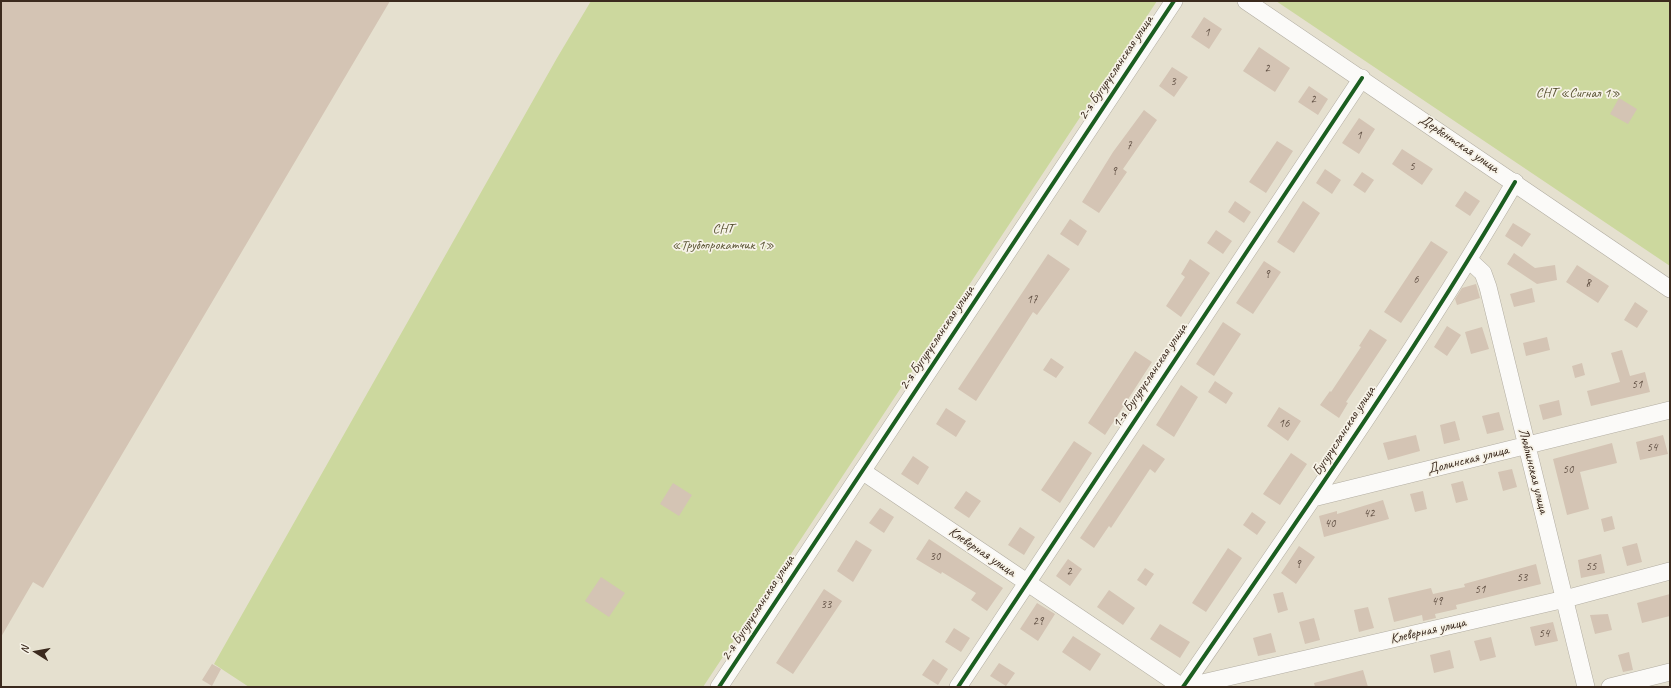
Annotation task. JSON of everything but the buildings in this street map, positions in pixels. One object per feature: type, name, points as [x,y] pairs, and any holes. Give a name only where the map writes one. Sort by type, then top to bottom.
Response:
[{"type":"street","name":"2-я Бугурусланская улица","points":[[719,687],[1174,1]]},
{"type":"street","name":"Дербентская улица","points":[[1246,1],[1362,78],[1670,289]]},
{"type":"street","name":"1-я Бугурусланская улица","points":[[958,687],[1026,582],[1362,78]]},
{"type":"street","name":"Бугурусланская улица","points":[[1183,687],[1313,498],[1469,260],[1515,182]]},
{"type":"street","name":"Люблинская улица","points":[[1469,260],[1483,273],[1488,288],[1586,687]]},
{"type":"street","name":"Долинская улица","points":[[1313,498],[1670,410]]},
{"type":"street","name":"Клеверная улица","points":[[862,471],[1183,687],[1564,599],[1670,571]]},
{"type":"street","points":[[1610,687],[1670,672]]},
{"type":"green space","name":"СНТ «Трубопрокатчик 1»","points":[[591,1],[1157,1],[703,687],[249,687],[214,664],[557,58]]},
{"type":"green space","name":"СНТ «Сигнал 1»","points":[[1276,1],[1670,1],[1670,266]]},
{"type":"cycle path","points":[[719,687],[1174,1]]},
{"type":"cycle path","points":[[958,687],[1362,78]]},
{"type":"cycle path","points":[[1183,687],[1354,438],[1436,311],[1515,182]]}]
